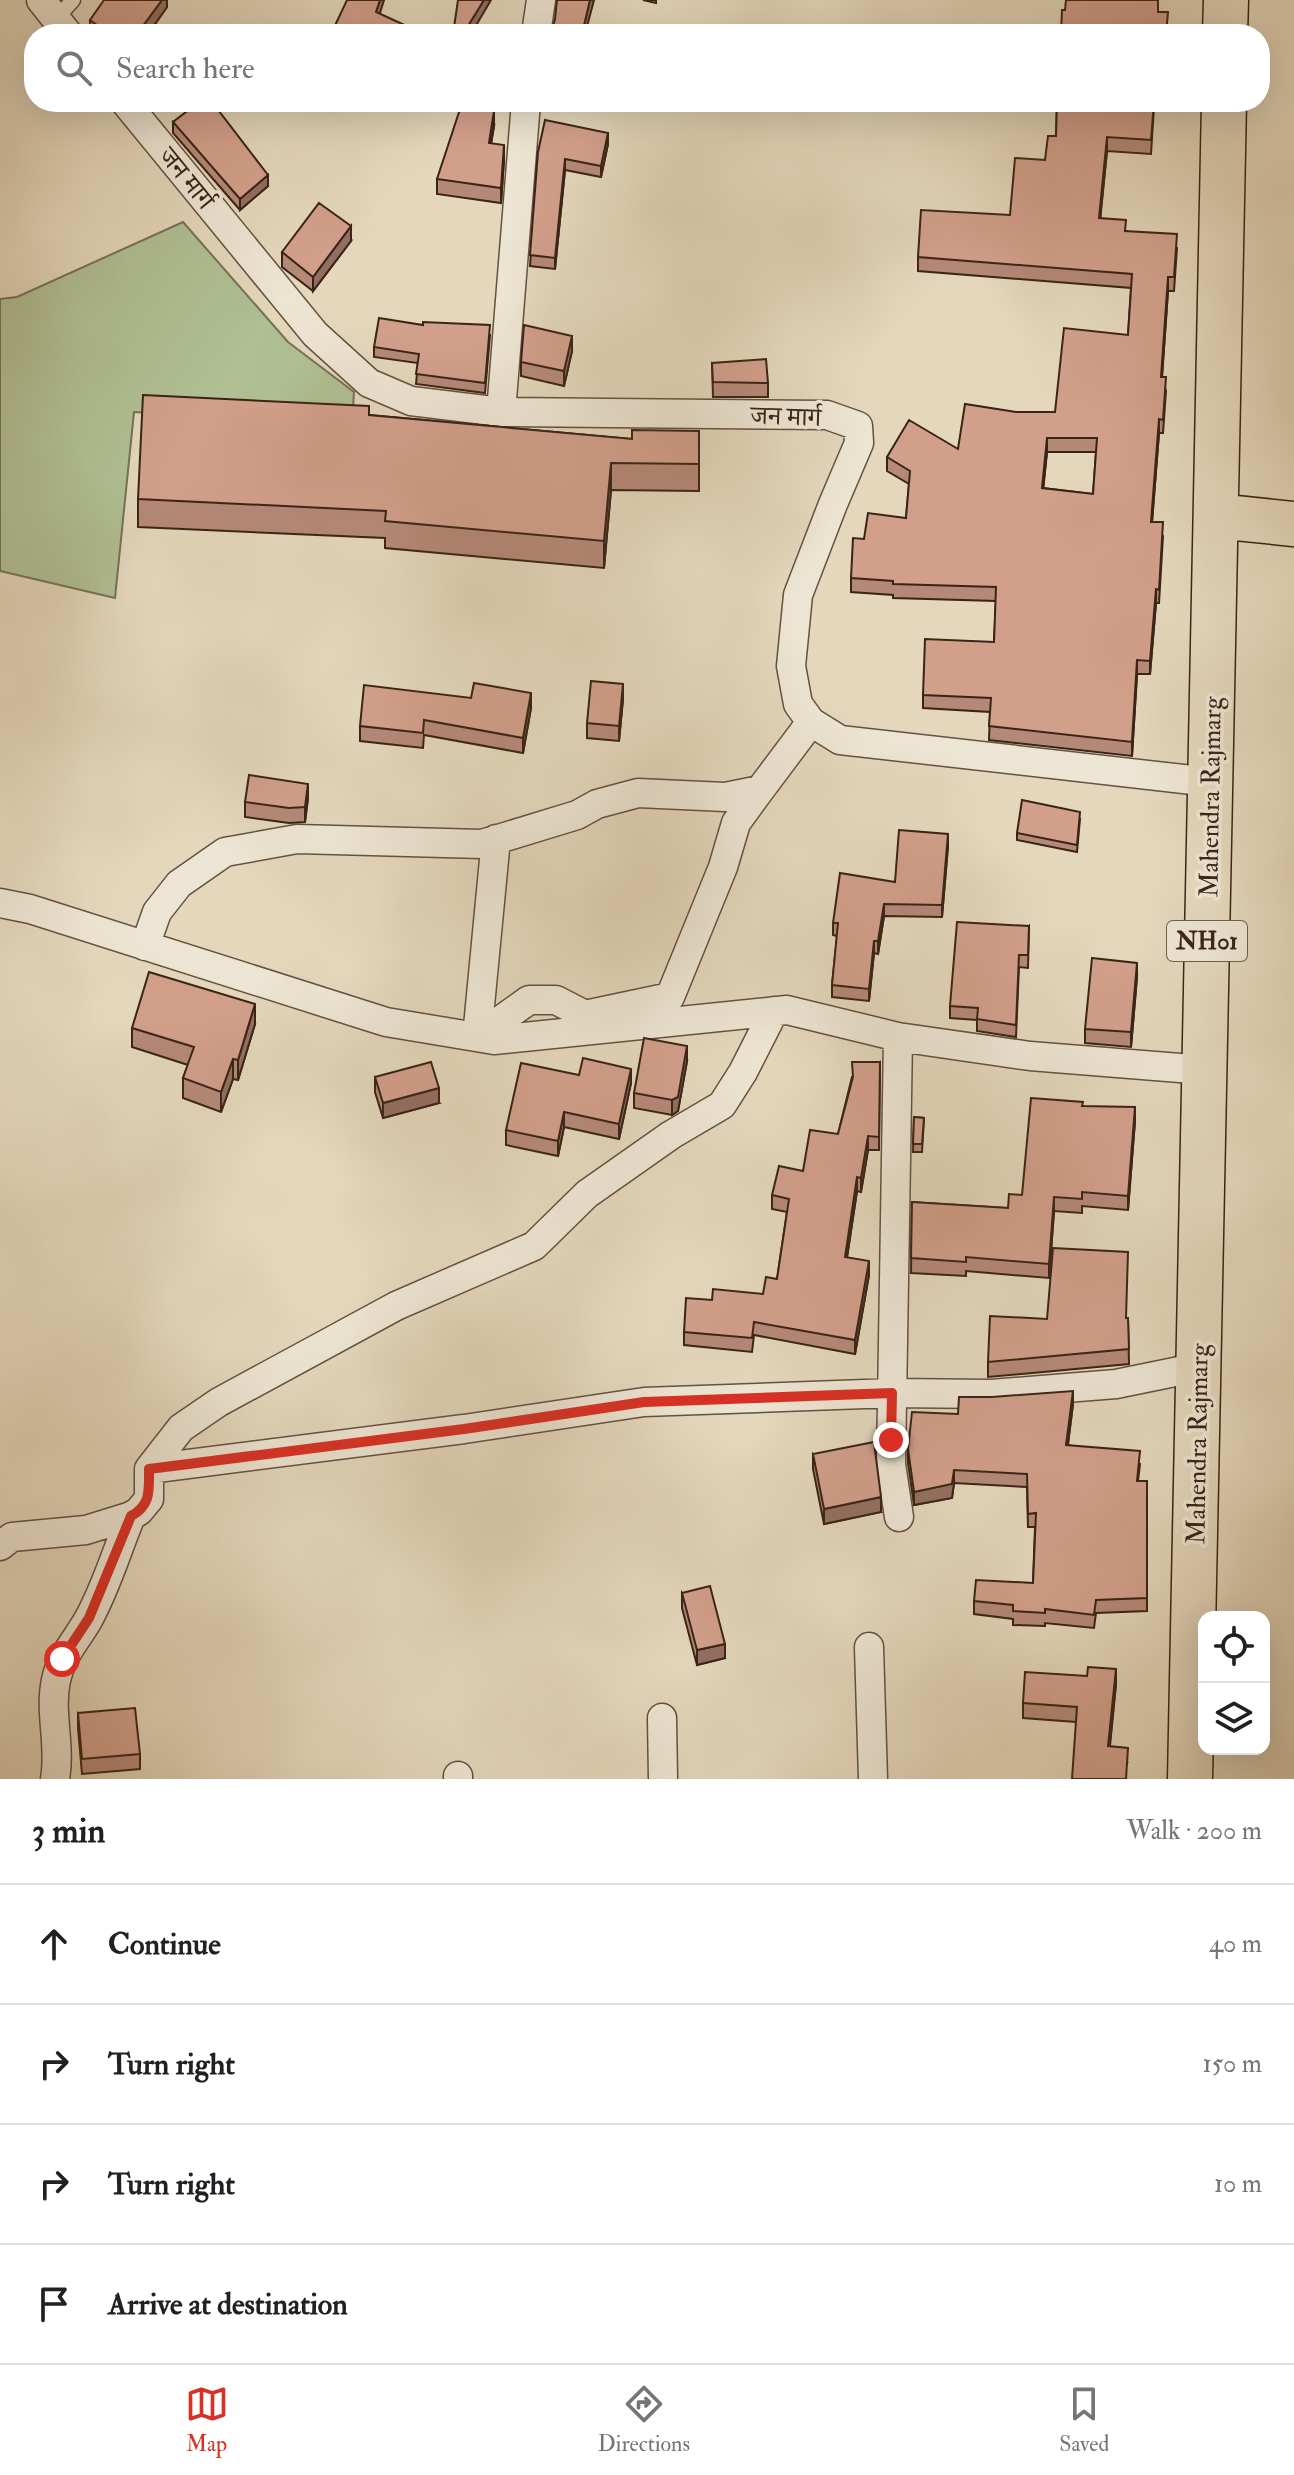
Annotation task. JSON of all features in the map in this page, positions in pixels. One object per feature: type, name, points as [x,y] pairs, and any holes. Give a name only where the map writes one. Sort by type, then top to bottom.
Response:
[{"type":"highway","points":[[1225,24],[1226,0]]},
{"type":"highway","name":"Mahendra Rajmarg","points":[[1190,1779],[1224,112]]},
{"type":"highway","points":[[1216,516],[1294,524]]},
{"type":"street","points":[[537,24],[541,0]]},
{"type":"street","name":"जन मार्ग","points":[[133,112],[315,334],[369,383],[411,401],[501,412],[827,415],[858,426],[859,443],[798,595],[791,666],[798,704],[811,722]]},
{"type":"street","points":[[501,412],[525,112]]},
{"type":"street","points":[[477,1037],[529,1000],[556,1000],[585,1015],[670,997],[723,867],[736,823],[811,722],[840,740],[1210,782]]},
{"type":"street","points":[[145,946],[157,912],[179,884],[225,852],[297,839],[482,844],[638,793],[725,797],[760,790]]},
{"type":"street","points":[[477,1037],[496,839]]},
{"type":"street","points":[[0,903],[30,909],[386,1022],[494,1040],[787,1010],[898,1037],[1030,1056],[1205,1070]]},
{"type":"street","points":[[0,1546],[12,1537],[86,1530],[131,1516],[149,1499],[149,1469],[181,1428],[219,1402],[396,1306],[534,1246],[587,1194],[671,1135],[722,1105],[743,1072],[774,1011]]},
{"type":"street","points":[[898,1037],[891,1464],[899,1517]]},
{"type":"street","points":[[149,1469],[464,1429],[644,1402],[892,1393],[991,1394],[1116,1384],[1199,1367]]},
{"type":"street","points":[[55,1779],[59,1745],[53,1713],[62,1659],[89,1618],[131,1516]]},
{"type":"street","points":[[869,1647],[873,1779]]},
{"type":"street","points":[[662,1718],[663,1779]]},
{"type":"green space","points":[[183,222],[288,342],[354,392],[352,424],[134,412],[115,598],[0,571],[0,299],[17,297]]},
{"type":"building","points":[[104,0],[162,0],[144,24],[95,24],[90,20]]},
{"type":"building","points":[[347,0],[380,0],[376,12],[402,24],[336,24]]},
{"type":"building","points":[[458,0],[484,0],[469,24],[454,24]]},
{"type":"building","points":[[557,0],[590,0],[584,24],[554,24]]},
{"type":"building","points":[[1066,0],[1158,0],[1158,12],[1168,12],[1167,24],[1061,24],[1062,10],[1065,10]]},
{"type":"building","points":[[186,112],[220,112],[268,175],[240,199],[173,122]]},
{"type":"building","points":[[459,112],[494,112],[489,143],[504,145],[501,188],[437,179]]},
{"type":"building","points":[[1057,112],[1153,112],[1151,140],[1107,137],[1099,218],[1126,220],[1125,231],[1177,234],[1174,277],[1168,277],[1161,377],[1166,377],[1163,420],[1159,419],[1151,522],[1163,522],[1159,590],[1156,589],[1150,661],[1137,660],[1132,742],[989,726],[991,698],[923,695],[925,639],[994,642],[996,587],[893,584],[893,581],[851,578],[853,538],[864,539],[868,513],[906,518],[910,471],[887,457],[909,420],[958,449],[965,404],[1016,412],[1055,412],[1064,328],[1128,335],[1132,274],[918,257],[921,210],[1010,215],[1015,158],[1045,160],[1048,136],[1056,136]],"holes":[[[1047,438],[1097,438],[1093,494],[1042,488]]]},
{"type":"building","points":[[545,120],[608,133],[601,166],[565,159],[555,258],[530,255],[538,152]]},
{"type":"building","points":[[319,203],[351,226],[313,277],[282,252]]},
{"type":"building","points":[[379,318],[423,325],[423,322],[490,325],[485,383],[416,374],[419,354],[374,347]]},
{"type":"building","points":[[524,325],[572,336],[564,371],[521,362]]},
{"type":"building","points":[[766,359],[768,383],[713,382],[712,363]]},
{"type":"building","points":[[143,395],[369,406],[369,415],[632,439],[632,430],[699,431],[699,464],[611,463],[604,541],[385,521],[386,511],[138,499]]},
{"type":"building","points":[[591,681],[623,684],[619,726],[587,723]]},
{"type":"building","points":[[474,683],[531,693],[523,738],[424,720],[423,733],[360,726],[364,685],[471,698]]},
{"type":"building","points":[[249,775],[308,784],[305,807],[245,802]]},
{"type":"building","points":[[1022,800],[1080,812],[1077,845],[1017,833]]},
{"type":"building","points":[[899,830],[948,834],[942,905],[884,904],[878,941],[874,941],[869,989],[832,985],[838,923],[833,923],[840,873],[895,882]]},
{"type":"building","points":[[957,922],[1029,926],[1028,955],[1019,955],[1016,1025],[977,1019],[978,1008],[950,1006]]},
{"type":"building","points":[[1092,958],[1137,963],[1131,1032],[1085,1029]]},
{"type":"building","points":[[149,972],[255,1004],[238,1060],[233,1059],[221,1092],[183,1078],[194,1047],[132,1028]]},
{"type":"building","points":[[644,1038],[687,1046],[678,1097],[672,1100],[634,1093]]},
{"type":"building","points":[[583,1058],[631,1069],[619,1124],[564,1112],[558,1141],[506,1130],[521,1063],[579,1075]]},
{"type":"building","points":[[431,1062],[439,1088],[383,1103],[375,1077]]},
{"type":"building","points":[[852,1062],[880,1062],[879,1137],[868,1136],[861,1178],[857,1177],[845,1257],[869,1261],[855,1340],[754,1322],[752,1338],[684,1332],[686,1298],[712,1300],[713,1289],[763,1294],[766,1277],[777,1279],[789,1199],[772,1195],[779,1166],[803,1171],[810,1130],[838,1134],[853,1077]]},
{"type":"building","points":[[1031,1098],[1083,1102],[1082,1106],[1135,1107],[1128,1196],[1082,1192],[1082,1199],[1054,1197],[1049,1264],[966,1257],[966,1262],[911,1258],[912,1202],[1008,1208],[1009,1194],[1022,1195]]},
{"type":"building","points":[[914,1117],[924,1118],[922,1144],[913,1144]]},
{"type":"building","points":[[1053,1248],[1128,1252],[1126,1318],[1129,1349],[988,1362],[990,1316],[1047,1319]]},
{"type":"building","points":[[1073,1391],[1066,1445],[1140,1451],[1137,1481],[1147,1481],[1147,1598],[1096,1600],[1094,1615],[1045,1609],[1045,1613],[1013,1611],[1013,1605],[974,1601],[976,1580],[1033,1583],[1036,1513],[1028,1514],[1027,1474],[954,1470],[952,1484],[914,1492],[908,1449],[912,1412],[958,1414],[959,1397]]},
{"type":"building","points":[[874,1442],[881,1497],[824,1509],[813,1454]]},
{"type":"building","points":[[710,1586],[725,1644],[697,1650],[682,1593]]},
{"type":"building","points":[[1088,1667],[1116,1669],[1108,1746],[1128,1748],[1126,1779],[1072,1779],[1077,1707],[1023,1703],[1025,1672],[1087,1676]]},
{"type":"building","points":[[135,1708],[140,1754],[82,1759],[78,1713]]},
{"type":"route","points":[[62,1659],[89,1618],[131,1516],[149,1499],[149,1469],[464,1429],[644,1402],[892,1393],[891,1440]]}]
